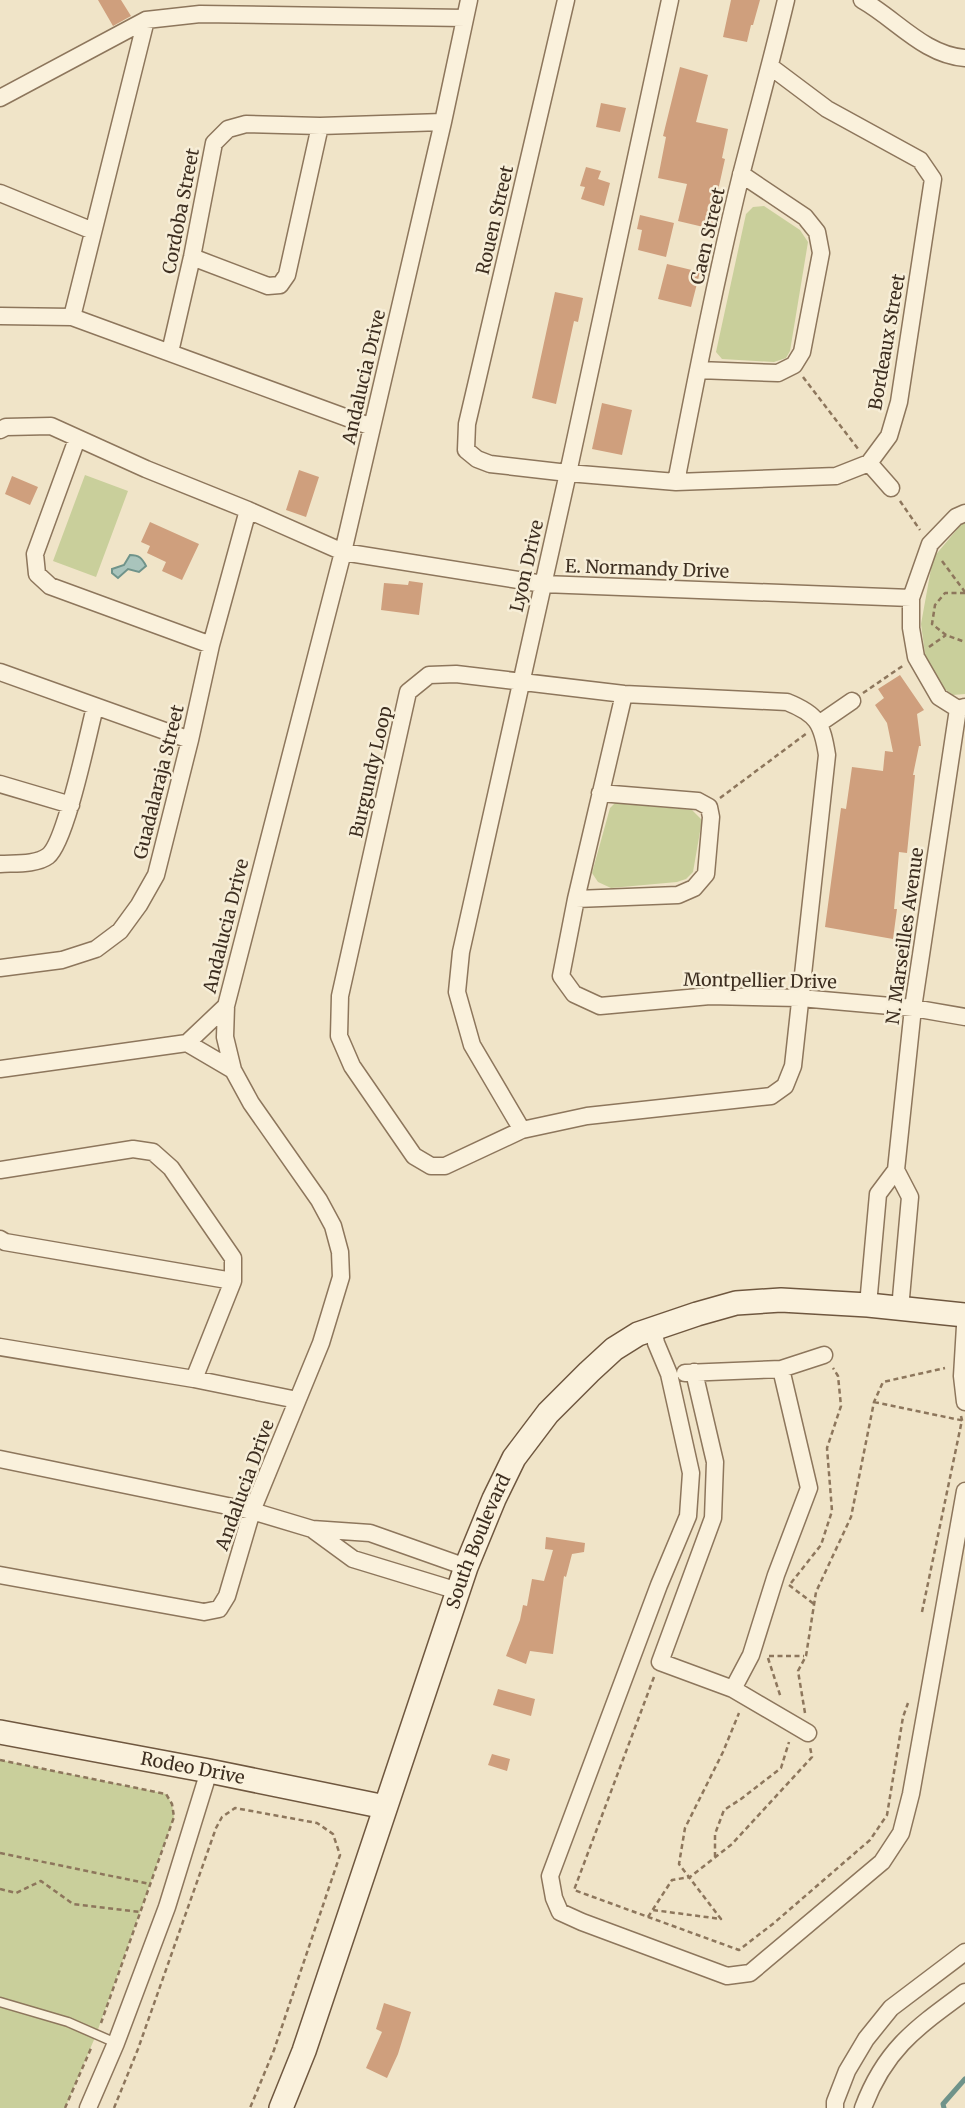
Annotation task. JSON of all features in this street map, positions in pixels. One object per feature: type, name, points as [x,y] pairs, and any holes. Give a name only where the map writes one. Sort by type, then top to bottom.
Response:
[{"type":"main road","name":"South Boulevard","points":[[281,2108],[304,2051],[466,1567],[514,1458],[548,1413],[614,1349],[638,1334],[736,1303],[781,1300],[965,1314]]},
{"type":"main road","name":"Rodeo Drive","points":[[0,1732],[385,1807]]},
{"type":"street","name":"Andalucia Drive","points":[[0,1575],[204,1612],[219,1609],[227,1596],[252,1511],[321,1343],[341,1277],[340,1252],[333,1226],[251,1102],[233,1070],[225,1037],[226,1006],[343,552],[469,0]]},
{"type":"street","name":"Rouen Street","points":[[566,0],[467,424],[466,450],[477,459],[490,464],[568,473]]},
{"type":"street","name":"Lyon Drive","points":[[522,1130],[472,1045],[457,992],[461,952],[670,0]]},
{"type":"street","name":"Caen Street","points":[[676,482],[741,174],[771,67],[786,0]]},
{"type":"street","points":[[862,0],[932,50],[951,57],[965,58]]},
{"type":"street","points":[[0,98],[146,20],[200,14],[465,18]]},
{"type":"street","points":[[72,317],[146,20]]},
{"type":"street","name":"Bordeaux Street","points":[[771,67],[827,109],[920,160],[933,179],[898,402],[889,436],[869,463]]},
{"type":"street","name":"Cordoba Street","points":[[170,352],[214,142],[229,130],[246,124],[320,126],[443,122]]},
{"type":"street","points":[[192,257],[268,286],[280,285],[287,275],[320,126]]},
{"type":"street","points":[[698,370],[778,373],[794,365],[802,352],[821,253],[817,232],[804,216],[741,174]]},
{"type":"street","points":[[0,193],[93,231]]},
{"type":"street","points":[[0,316],[72,317],[372,427]]},
{"type":"street","name":"E. Normandy Drive","points":[[0,430],[6,427],[51,426],[343,552],[543,584],[911,598]]},
{"type":"street","points":[[77,439],[34,554],[37,574],[50,586],[211,645]]},
{"type":"street","points":[[568,473],[676,482],[836,477],[869,463],[891,488]]},
{"type":"street","name":"Guadalaraja Street","points":[[0,968],[62,960],[96,948],[120,931],[156,875],[211,645],[248,510]]},
{"type":"street","points":[[962,708],[939,697],[916,657],[911,628],[911,598],[930,544],[956,517],[965,513]]},
{"type":"street","points":[[0,672],[190,740]]},
{"type":"street","name":"Burgundy Loop","points":[[456,674],[520,681],[624,694],[787,702],[805,709],[820,723],[827,755],[793,1066],[785,1086],[771,1096],[587,1116],[522,1130],[446,1166],[431,1166],[414,1156],[352,1066],[339,1036],[340,996],[408,692],[429,675],[456,674]]},
{"type":"street","name":"Montpellier Drive","points":[[624,694],[576,899],[561,976],[574,994],[600,1006],[710,996],[800,998],[913,1008],[965,1017]]},
{"type":"street","points":[[820,723],[852,701]]},
{"type":"street","points":[[0,864],[35,861],[48,856],[55,847],[71,805],[95,707]]},
{"type":"street","name":"N. Marseilles Avenue","points":[[896,1170],[913,1008],[962,708]]},
{"type":"street","points":[[0,785],[71,805]]},
{"type":"street","points":[[576,899],[678,895],[694,888],[706,874],[711,817],[709,807],[698,802],[600,793]]},
{"type":"street","points":[[0,1069],[187,1043],[226,1006]]},
{"type":"street","points":[[187,1043],[233,1070]]},
{"type":"street","points":[[0,1170],[133,1149],[153,1152],[171,1168],[233,1258],[233,1281],[194,1379]]},
{"type":"street","points":[[868,1305],[878,1194],[896,1170],[910,1197],[900,1309]]},
{"type":"street","points":[[0,1239],[233,1281]]},
{"type":"street","points":[[963,1408],[965,1326]]},
{"type":"street","points":[[653,1328],[669,1374],[691,1473],[688,1516],[659,1585],[551,1876],[554,1898],[560,1912],[727,1976],[750,1973],[882,1862],[901,1833],[911,1794],[965,1491]]},
{"type":"street","points":[[0,1347],[194,1379],[297,1400]]},
{"type":"street","points":[[669,1374],[781,1368],[824,1355]]},
{"type":"street","points":[[740,1693],[760,1655],[776,1575],[809,1488],[781,1368]]},
{"type":"street","points":[[694,1372],[715,1462],[713,1518],[660,1662],[740,1693],[808,1733]]},
{"type":"street","points":[[0,1459],[252,1511],[312,1529],[370,1534],[466,1567]]},
{"type":"street","points":[[312,1529],[353,1559],[458,1591]]},
{"type":"street","points":[[89,2108],[167,1907],[209,1771]]},
{"type":"street","points":[[835,2108],[847,2071],[866,2039],[891,2008],[965,1952]]},
{"type":"street","points":[[863,2108],[872,2085],[913,2031],[965,1993]]},
{"type":"lane","points":[[0,2002],[68,2022],[116,2043]]},
{"type":"path","points":[[794,365],[869,463]]},
{"type":"path","points":[[965,593],[945,593],[935,605],[932,624],[946,635],[965,642]]},
{"type":"path","points":[[852,701],[946,635]]},
{"type":"path","points":[[709,807],[820,723]]},
{"type":"path","points":[[784,1592],[821,1545],[832,1511],[827,1448],[841,1405],[838,1376],[824,1355]]},
{"type":"path","points":[[948,1360],[949,1376]]},
{"type":"path","points":[[648,1917],[672,1880],[690,1877],[733,1844],[812,1757],[798,1671],[806,1656],[816,1592],[851,1517],[874,1402],[883,1382],[948,1367]]},
{"type":"path","points":[[874,1402],[963,1421]]},
{"type":"path","points":[[922,1612],[963,1421],[963,1408]]},
{"type":"path","points":[[776,1575],[814,1604]]},
{"type":"path","points":[[760,1655],[768,1646]]},
{"type":"path","points":[[760,1655],[806,1656]]},
{"type":"path","points":[[715,1857],[715,1833],[724,1810],[781,1768],[791,1736],[789,1722],[760,1655]]},
{"type":"path","points":[[660,1662],[574,1890],[740,1950],[870,1840],[887,1815],[903,1717],[908,1703]]},
{"type":"path","points":[[653,1910],[721,1919],[679,1864],[685,1828],[723,1752],[740,1693]]},
{"type":"path","points":[[0,1760],[166,1794],[172,1804],[174,1817],[96,2035],[65,2108]]},
{"type":"path","points":[[114,2108],[138,2049],[216,1828],[222,1816],[234,1808],[317,1823],[333,1834],[340,1856],[274,2050],[250,2108]]},
{"type":"path","points":[[0,1853],[150,1884]]},
{"type":"path","points":[[0,1889],[16,1893],[41,1881],[73,1904],[140,1912]]},
{"type":"green space","points":[[764,206],[800,230],[808,242],[790,351],[786,358],[774,362],[722,359],[716,352],[746,214],[753,207]]},
{"type":"green space","points":[[85,475],[128,491],[96,577],[53,561]]},
{"type":"green space","points":[[965,520],[965,694],[953,695],[939,685],[926,661],[921,624],[933,558]]},
{"type":"green space","points":[[615,803],[692,810],[702,820],[693,872],[686,879],[677,882],[611,888],[598,882],[592,873],[610,808]]},
{"type":"green space","points":[[0,1760],[166,1794],[172,1804],[174,1817],[96,2035],[65,2108],[0,2108]]},
{"type":"water","points":[[130,555],[140,558],[146,566],[139,572],[128,569],[118,578],[112,573],[112,569],[124,565]]},
{"type":"building","points":[[98,0],[121,0],[131,16],[113,26]]},
{"type":"building","points":[[731,0],[760,0],[747,42],[723,37]]},
{"type":"building","points":[[680,67],[708,75],[696,122],[728,129],[717,195],[720,195],[712,229],[678,221],[687,184],[658,178],[666,137],[663,136]]},
{"type":"building","points":[[601,103],[626,108],[620,132],[596,127]]},
{"type":"building","points":[[586,167],[601,171],[598,179],[610,183],[604,206],[581,199],[585,187],[580,186]]},
{"type":"building","points":[[640,215],[674,223],[666,257],[638,250],[642,230],[637,229]]},
{"type":"building","points":[[667,264],[700,272],[691,307],[658,299]]},
{"type":"building","points":[[555,292],[583,298],[578,322],[574,321],[556,404],[532,398]]},
{"type":"building","points":[[602,403],[632,410],[622,455],[592,449]]},
{"type":"building","points":[[299,470],[319,477],[306,517],[286,510]]},
{"type":"building","points":[[12,476],[38,487],[30,505],[5,494]]},
{"type":"building","points":[[150,522],[199,544],[182,580],[162,571],[166,562],[147,553],[150,546],[141,542]]},
{"type":"building","points":[[409,581],[423,583],[419,615],[381,610],[384,583],[408,585]]},
{"type":"building","points":[[900,675],[924,710],[917,714],[921,746],[913,775],[907,853],[899,852],[893,939],[825,927],[841,808],[846,809],[852,767],[883,771],[885,751],[893,752],[887,723],[875,705],[884,698],[878,689]]},
{"type":"building","points":[[546,1537],[585,1543],[584,1552],[572,1554],[566,1577],[564,1576],[553,1654],[530,1651],[526,1664],[506,1656],[523,1605],[527,1606],[532,1579],[544,1581],[553,1550],[545,1549]]},
{"type":"building","points":[[498,1689],[535,1699],[531,1716],[493,1705]]},
{"type":"building","points":[[492,1754],[510,1759],[507,1771],[488,1765]]},
{"type":"building","points":[[384,2003],[411,2012],[398,2054],[387,2078],[366,2068],[382,2032],[376,2029]]},
{"type":"waterway","points":[[944,2108],[943,2104],[965,2079]]}]
